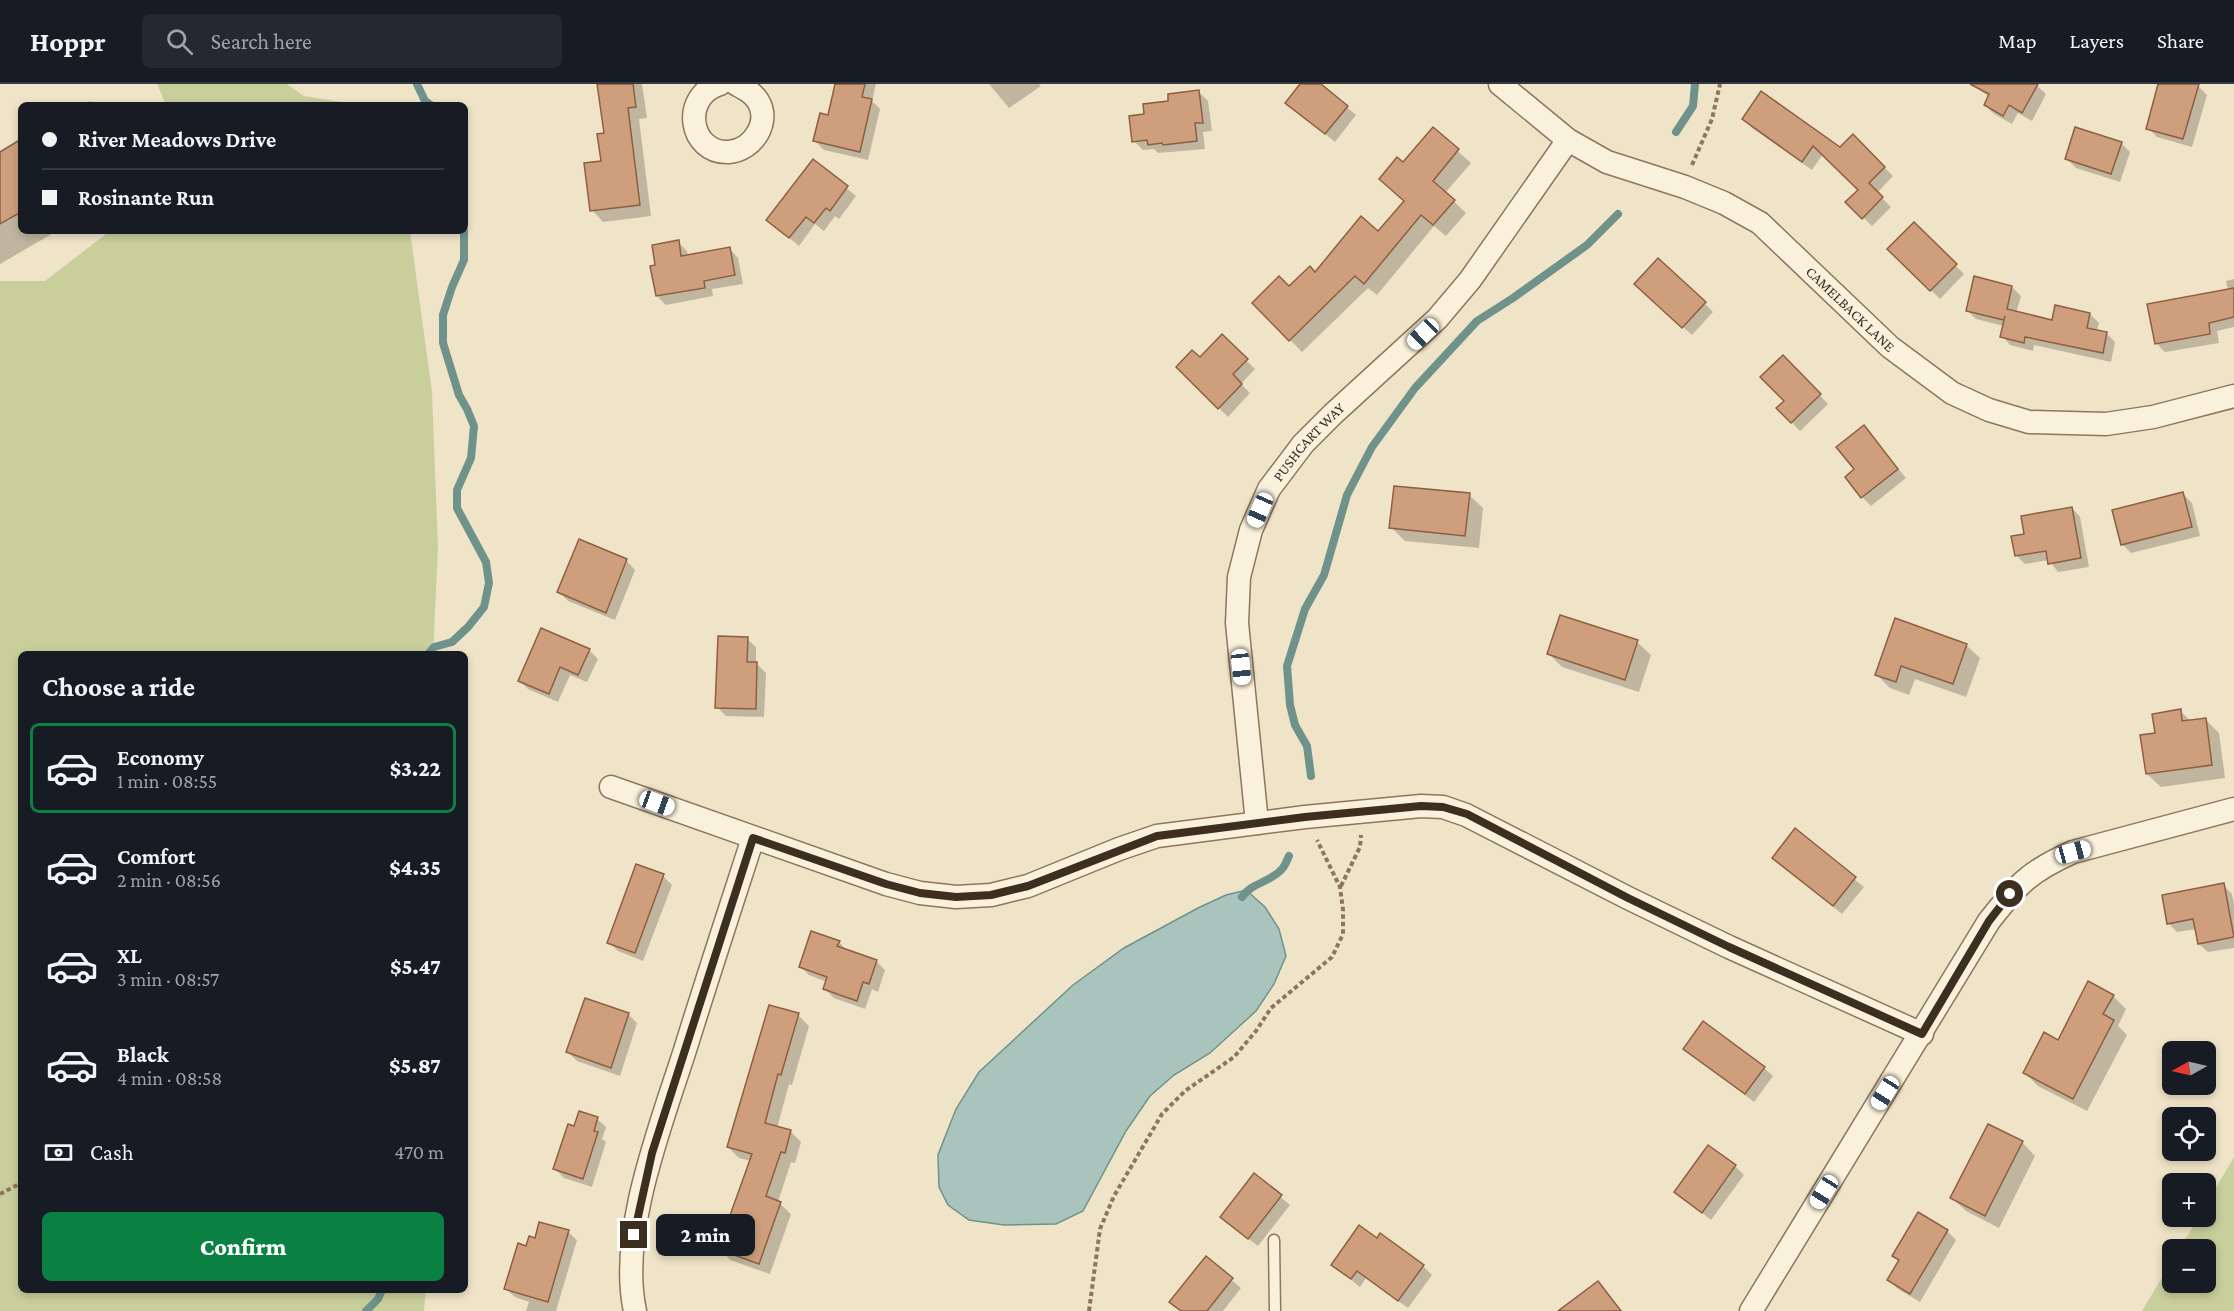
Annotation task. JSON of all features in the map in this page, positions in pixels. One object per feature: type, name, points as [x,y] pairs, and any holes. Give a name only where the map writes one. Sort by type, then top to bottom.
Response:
[{"type":"street","points":[[720,84],[712,86],[702,94],[695,105],[694,126],[706,144],[729,152],[750,144],[761,124],[762,113],[759,103],[750,91],[736,84]]},
{"type":"street","name":"CAMELBACK LANE","points":[[1500,84],[1568,140],[1607,162],[1685,187],[1725,203],[1760,223],[1890,347],[1952,393],[1989,410],[2029,422],[2106,424],[2153,417],[2234,396]]},
{"type":"street","name":"PUSHCART WAY","points":[[1257,823],[1237,623],[1239,577],[1251,530],[1269,489],[1303,444],[1437,319],[1470,280],[1568,140]]},
{"type":"street","points":[[611,787],[886,884],[920,893],[956,897],[991,895],[1028,886],[1157,836],[1305,817],[1443,807],[1467,814],[1628,898],[1729,947],[1922,1034]]},
{"type":"street","points":[[1751,1311],[1989,921],[2010,894],[2027,877],[2073,852],[2234,809]]},
{"type":"street","points":[[635,1311],[632,1267],[634,1235],[652,1153],[753,838]]},
{"type":"lane","points":[[1274,1240],[1275,1311]]},
{"type":"path","points":[[1685,187],[1696,153],[1712,119],[1720,84]]},
{"type":"path","points":[[1340,887],[1360,847],[1365,811]]},
{"type":"path","points":[[1089,1311],[1100,1229],[1114,1196],[1162,1114],[1185,1091],[1234,1058],[1271,1008],[1332,957],[1343,934],[1340,887],[1305,817]]},
{"type":"path","points":[[0,1194],[18,1185]]},
{"type":"green space","points":[[157,84],[287,84],[304,96],[341,102],[165,102]]},
{"type":"green space","points":[[106,234],[410,234],[432,392],[438,548],[433,651],[18,651],[18,1293],[426,1293],[424,1311],[0,1311],[0,281],[45,281]]},
{"type":"green space","points":[[2234,1157],[2234,1311],[2142,1311],[2162,1278],[2162,1293],[2216,1293],[2216,1239],[2185,1239],[2193,1227],[2216,1227],[2216,1187]]},
{"type":"water","points":[[1246,890],[1265,907],[1279,929],[1286,956],[1274,984],[1256,1011],[1210,1053],[1174,1075],[1150,1096],[1126,1131],[1083,1211],[1056,1224],[1004,1225],[969,1220],[948,1205],[939,1187],[938,1155],[956,1109],[979,1072],[1073,985],[1124,948],[1198,908],[1226,895]]},
{"type":"building","points":[[597,84],[633,84],[636,107],[628,108],[640,205],[590,211],[584,163],[601,161],[597,134],[604,133]]},
{"type":"building","points":[[835,84],[865,84],[862,97],[872,99],[860,152],[813,141],[820,113],[828,115]]},
{"type":"building","points":[[1300,84],[1321,84],[1348,106],[1325,134],[1285,103]]},
{"type":"building","points":[[1970,84],[2038,84],[2022,113],[2009,105],[2003,116],[1984,105],[1989,94]]},
{"type":"building","points":[[2158,84],[2199,84],[2183,139],[2146,129]]},
{"type":"building","points":[[1199,90],[1203,123],[1195,123],[1197,141],[1163,145],[1162,143],[1148,145],[1147,140],[1132,142],[1129,116],[1144,114],[1143,104],[1168,101],[1168,94]]},
{"type":"building","points":[[1761,91],[1840,147],[1853,134],[1885,167],[1869,183],[1883,197],[1862,219],[1845,202],[1858,190],[1813,146],[1802,162],[1742,119]]},
{"type":"building","points":[[1433,127],[1459,149],[1433,181],[1455,200],[1433,225],[1421,215],[1364,284],[1355,276],[1289,341],[1252,303],[1279,276],[1289,286],[1310,266],[1315,272],[1361,216],[1378,231],[1404,201],[1379,179],[1397,157],[1403,162]]},
{"type":"building","points":[[2075,127],[2122,142],[2111,174],[2065,159]]},
{"type":"building","points":[[18,141],[18,214],[0,224],[0,152]]},
{"type":"building","points":[[813,159],[848,186],[830,211],[826,208],[814,223],[806,217],[789,238],[766,220]]},
{"type":"building","points":[[1914,222],[1957,264],[1930,291],[1887,249]]},
{"type":"building","points":[[679,240],[681,256],[730,247],[735,275],[704,281],[705,288],[656,296],[650,266],[655,265],[652,245]]},
{"type":"building","points":[[1658,258],[1706,302],[1682,328],[1634,284]]},
{"type":"building","points":[[1974,276],[2012,286],[2007,309],[2052,320],[2055,305],[2090,313],[2087,328],[2107,332],[2103,353],[2025,337],[2024,343],[2000,337],[2005,316],[2004,320],[1966,311]]},
{"type":"building","points":[[2234,288],[2234,317],[2209,323],[2210,334],[2155,344],[2147,304]]},
{"type":"building","points":[[1222,334],[1248,359],[1233,374],[1242,384],[1218,409],[1176,367],[1192,350],[1200,357]]},
{"type":"building","points":[[1783,355],[1821,394],[1791,423],[1776,408],[1784,401],[1760,377]]},
{"type":"building","points":[[1864,425],[1898,469],[1861,498],[1845,477],[1854,469],[1836,447]]},
{"type":"building","points":[[1394,486],[1470,493],[1465,536],[1389,528]]},
{"type":"building","points":[[2183,492],[2192,527],[2121,545],[2112,510]]},
{"type":"building","points":[[2072,507],[2081,558],[2048,564],[2046,551],[2015,556],[2011,536],[2024,534],[2021,516]]},
{"type":"building","points":[[579,539],[627,559],[606,613],[557,592]]},
{"type":"building","points":[[1560,615],[1638,640],[1625,680],[1547,654]]},
{"type":"building","points":[[1895,618],[1967,644],[1953,684],[1901,666],[1896,682],[1875,675]]},
{"type":"building","points":[[541,628],[590,649],[578,675],[560,667],[549,694],[518,681]]},
{"type":"building","points":[[718,636],[748,637],[747,662],[757,662],[756,709],[715,708]]},
{"type":"building","points":[[2181,709],[2182,721],[2206,718],[2212,765],[2146,774],[2140,735],[2155,733],[2152,714]]},
{"type":"building","points":[[1795,828],[1856,877],[1833,906],[1772,858]]},
{"type":"building","points":[[636,864],[664,874],[635,953],[607,943]]},
{"type":"building","points":[[2224,883],[2234,937],[2198,944],[2193,919],[2167,924],[2162,895]]},
{"type":"building","points":[[811,931],[840,941],[837,946],[877,960],[869,984],[863,982],[857,1001],[823,989],[827,977],[799,967]]},
{"type":"building","points":[[2088,981],[2114,995],[2103,1014],[2114,1020],[2073,1099],[2023,1073],[2044,1032],[2058,1040]]},
{"type":"building","points":[[585,998],[629,1013],[611,1068],[566,1052]]},
{"type":"building","points":[[769,1005],[799,1013],[781,1075],[778,1074],[765,1123],[791,1130],[785,1153],[781,1152],[766,1196],[781,1202],[759,1264],[718,1249],[752,1154],[727,1147]]},
{"type":"building","points":[[1703,1021],[1765,1067],[1745,1094],[1683,1049]]},
{"type":"building","points":[[579,1111],[598,1117],[594,1131],[598,1132],[583,1179],[553,1169],[568,1124],[574,1126]]},
{"type":"building","points":[[1988,1124],[2023,1141],[1985,1216],[1950,1198]]},
{"type":"building","points":[[1708,1145],[1736,1165],[1702,1213],[1674,1192]]},
{"type":"building","points":[[1254,1173],[1282,1195],[1248,1239],[1220,1217]]},
{"type":"building","points":[[1918,1212],[1948,1230],[1910,1294],[1887,1280],[1899,1260],[1892,1256]]},
{"type":"building","points":[[539,1222],[569,1230],[548,1302],[504,1289],[518,1243],[526,1246],[529,1236],[535,1238]]},
{"type":"building","points":[[1359,1225],[1377,1238],[1380,1233],[1424,1265],[1398,1301],[1357,1271],[1351,1279],[1331,1265]]},
{"type":"building","points":[[1206,1256],[1233,1278],[1207,1311],[1181,1311],[1169,1302]]},
{"type":"building","points":[[1598,1281],[1621,1311],[1558,1311]]},
{"type":"waterway","points":[[417,84],[426,102]]},
{"type":"waterway","points":[[1676,132],[1693,106],[1695,84]]},
{"type":"waterway","points":[[1311,776],[1307,746],[1295,725],[1290,705],[1287,666],[1305,609],[1324,575],[1347,495],[1372,447],[1415,388],[1477,321],[1587,245],[1618,214]]},
{"type":"waterway","points":[[431,651],[434,647],[452,642],[468,627],[484,607],[489,583],[486,562],[457,508],[457,490],[471,458],[474,426],[459,395],[443,343],[443,315],[464,260],[464,234]]},
{"type":"waterway","points":[[1242,897],[1250,889],[1277,873],[1289,856]]},
{"type":"waterway","points":[[366,1311],[381,1293]]},
{"type":"route","points":[[634,1235],[652,1153],[753,838],[886,884],[920,893],[956,897],[991,895],[1028,886],[1157,836],[1305,817],[1421,806],[1443,807],[1467,814],[1628,898],[1729,947],[1922,1034],[1989,921],[2010,894]]}]
